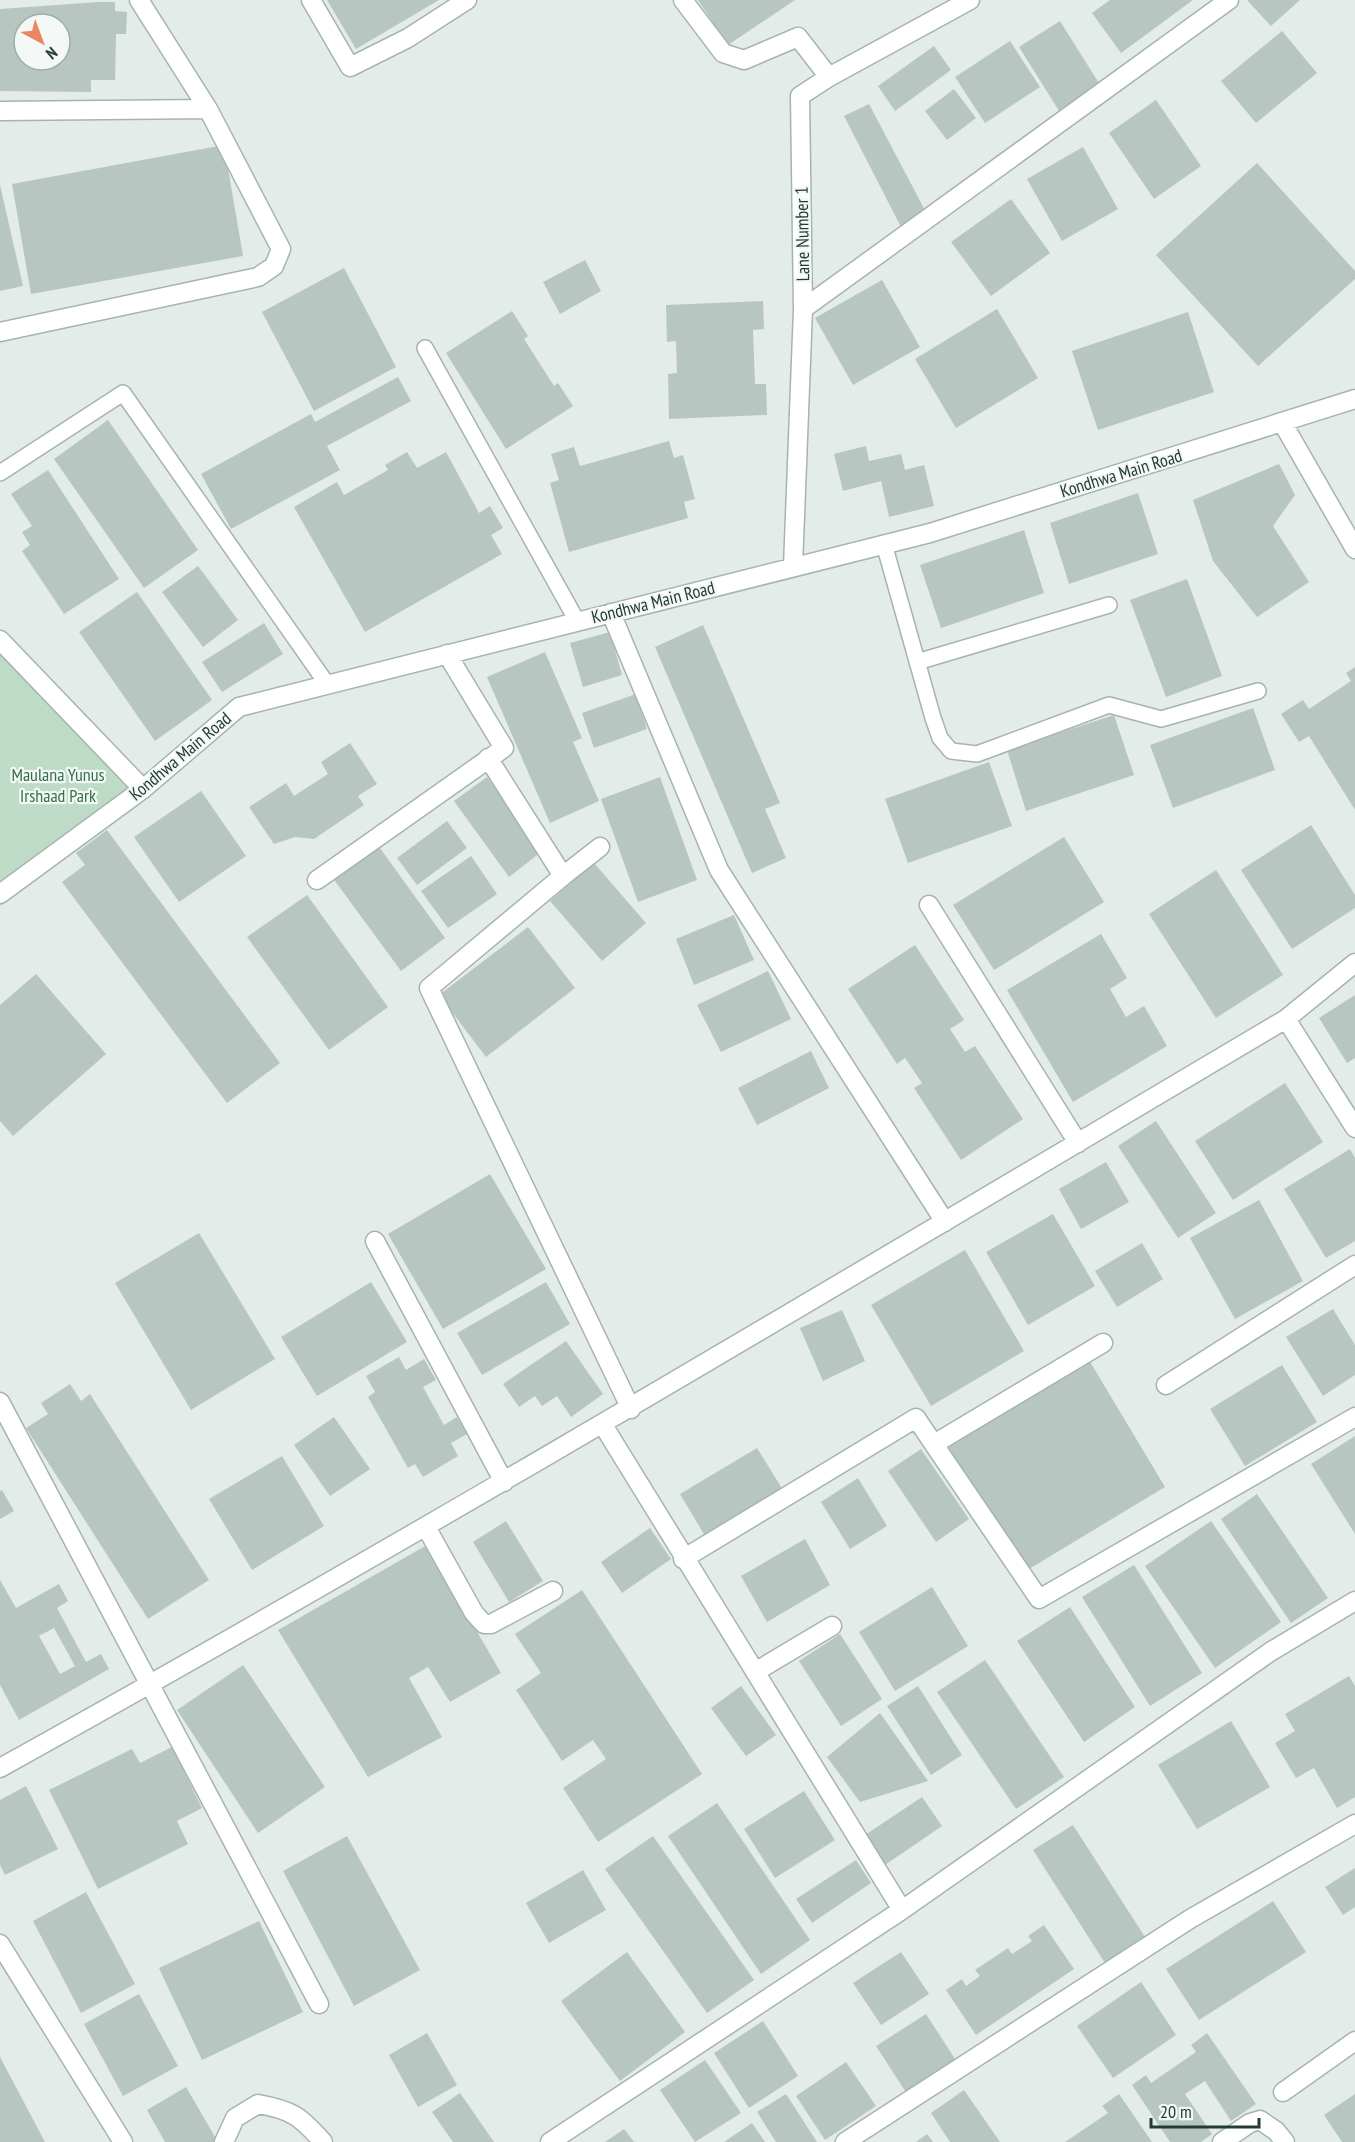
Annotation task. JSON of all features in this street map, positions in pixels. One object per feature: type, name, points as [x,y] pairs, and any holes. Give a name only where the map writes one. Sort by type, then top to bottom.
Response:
[{"type":"street","points":[[0,332],[258,277],[274,266],[280,249],[208,109],[140,0]]},
{"type":"street","points":[[311,0],[350,67],[408,38],[467,0]]},
{"type":"street","points":[[683,0],[723,53],[744,60],[798,37],[829,77]]},
{"type":"street","name":"Lane Number 1","points":[[793,567],[803,309],[800,96],[829,77],[970,0]]},
{"type":"street","points":[[803,309],[1229,0]]},
{"type":"street","points":[[0,111],[208,109]]},
{"type":"street","name":"Kondhwa Main Road","points":[[0,894],[142,789],[239,706],[930,533],[1355,399]]},
{"type":"street","points":[[1282,422],[1355,549]]},
{"type":"street","points":[[611,613],[719,870],[945,1222]]},
{"type":"street","points":[[0,640],[142,789]]},
{"type":"street","points":[[316,880],[504,748],[447,654]]},
{"type":"street","points":[[488,758],[563,876]]},
{"type":"street","points":[[600,847],[429,988],[630,1409]]},
{"type":"street","points":[[929,905],[1078,1143]]},
{"type":"street","points":[[0,1768],[603,1425],[1078,1143],[1286,1019],[1355,963]]},
{"type":"street","points":[[1286,1019],[1355,1128]]},
{"type":"street","points":[[375,1241],[504,1482]]},
{"type":"street","points":[[1166,1385],[1355,1265]]},
{"type":"street","points":[[934,1444],[1103,1343]]},
{"type":"street","points":[[0,1402],[319,2004]]},
{"type":"street","points":[[683,1559],[916,1418],[1039,1599],[1355,1417]]},
{"type":"street","points":[[603,1425],[683,1559],[902,1910]]},
{"type":"street","points":[[426,1527],[474,1613],[484,1624],[491,1624],[553,1591]]},
{"type":"street","points":[[550,2142],[902,1910],[1270,1652],[1355,1601]]},
{"type":"street","points":[[754,1672],[832,1626]]},
{"type":"street","points":[[845,2142],[1190,1919],[1355,1824]]},
{"type":"street","points":[[0,1944],[123,2142]]},
{"type":"street","points":[[1283,2092],[1355,2041]]},
{"type":"street","points":[[224,2142],[235,2118],[258,2104],[284,2108],[301,2117],[323,2142]]},
{"type":"street","points":[[1222,2142],[1250,2123],[1260,2120],[1276,2131],[1285,2142]]},
{"type":"lane","points":[[425,348],[577,621]]},
{"type":"lane","points":[[0,472],[123,393],[327,684]]},
{"type":"lane","points":[[884,544],[940,738],[951,751],[977,754],[1108,705],[1161,718],[1258,690]]},
{"type":"lane","points":[[917,662],[1109,604]]},
{"type":"green space","name":"Maulana Yunus Irshaad Park","points":[[0,640],[143,789],[0,906]]},
{"type":"building","points":[[327,0],[439,0],[356,49]]},
{"type":"building","points":[[698,0],[795,0],[728,45]]},
{"type":"building","points":[[1110,0],[1193,0],[1121,53],[1092,13]]},
{"type":"building","points":[[1247,0],[1300,0],[1271,26]]},
{"type":"building","points":[[115,2],[115,11],[127,12],[126,34],[116,34],[115,80],[91,80],[91,92],[0,91],[0,9]]},
{"type":"building","points":[[1060,21],[1102,88],[1061,114],[1019,47]]},
{"type":"building","points":[[1282,31],[1317,73],[1256,123],[1221,81]]},
{"type":"building","points":[[1010,41],[1040,87],[985,123],[955,77]]},
{"type":"building","points":[[934,46],[951,70],[895,111],[878,86]]},
{"type":"building","points":[[954,89],[976,118],[947,140],[925,111]]},
{"type":"building","points":[[1156,100],[1201,166],[1154,199],[1109,133]]},
{"type":"building","points":[[869,104],[927,214],[901,227],[844,116]]},
{"type":"building","points":[[224,145],[243,256],[31,294],[12,184]]},
{"type":"building","points":[[1083,147],[1118,209],[1062,241],[1027,179]]},
{"type":"building","points":[[1257,163],[1355,271],[1355,279],[1258,366],[1156,255]]},
{"type":"building","points":[[0,185],[23,286],[0,291]]},
{"type":"building","points":[[1011,199],[1050,253],[991,296],[951,242]]},
{"type":"building","points":[[585,260],[601,291],[560,314],[543,282]]},
{"type":"building","points":[[344,268],[396,367],[314,411],[262,312]]},
{"type":"building","points":[[882,280],[920,347],[853,385],[815,318]]},
{"type":"building","points":[[763,301],[764,329],[753,330],[755,384],[766,384],[767,415],[669,419],[668,374],[677,373],[676,341],[667,342],[666,305]]},
{"type":"building","points":[[997,309],[1038,378],[956,428],[915,359]]},
{"type":"building","points":[[512,311],[528,336],[524,339],[554,386],[558,383],[573,406],[506,449],[446,353]]},
{"type":"building","points":[[1188,312],[1214,392],[1098,430],[1072,351]]},
{"type":"building","points":[[398,377],[411,401],[327,446],[340,470],[231,529],[201,474],[311,414],[315,422]]},
{"type":"building","points":[[108,420],[198,550],[144,588],[54,459]]},
{"type":"building","points":[[669,441],[674,458],[683,455],[695,499],[684,502],[688,518],[569,552],[550,483],[559,480],[551,454],[574,447],[580,466]]},
{"type":"building","points":[[866,446],[869,461],[901,454],[905,470],[924,465],[934,506],[889,517],[881,481],[843,491],[834,454]]},
{"type":"building","points":[[407,452],[417,468],[446,452],[479,513],[490,506],[503,528],[491,535],[502,554],[365,632],[294,507],[337,482],[344,495],[388,470],[385,465]]},
{"type":"building","points":[[1279,464],[1295,495],[1273,526],[1309,582],[1257,617],[1213,561],[1193,500]]},
{"type":"building","points":[[48,470],[119,579],[64,614],[22,551],[30,545],[22,532],[32,526],[11,494]]},
{"type":"building","points":[[1138,493],[1158,554],[1069,584],[1050,523]]},
{"type":"building","points":[[1024,530],[1044,593],[941,628],[920,565]]},
{"type":"building","points":[[198,566],[238,620],[203,647],[162,592]]},
{"type":"building","points":[[1187,579],[1222,676],[1166,697],[1130,600]]},
{"type":"building","points":[[137,592],[212,700],[155,741],[79,632]]},
{"type":"building","points":[[264,623],[283,654],[222,692],[202,662]]},
{"type":"building","points":[[703,625],[780,803],[765,809],[786,858],[752,873],[655,647]]},
{"type":"building","points":[[610,632],[622,675],[583,687],[570,643]]},
{"type":"building","points":[[545,652],[582,738],[573,742],[599,801],[550,823],[487,677]]},
{"type":"building","points":[[1355,667],[1355,810],[1309,736],[1299,742],[1281,714],[1303,700],[1309,709],[1351,681],[1346,673]]},
{"type":"building","points":[[636,694],[647,729],[594,748],[582,713]]},
{"type":"building","points":[[1253,708],[1275,770],[1173,808],[1150,745]]},
{"type":"building","points":[[1114,715],[1134,775],[1026,811],[1007,750]]},
{"type":"building","points":[[350,743],[377,784],[358,796],[364,805],[314,839],[295,837],[274,844],[249,807],[286,783],[294,796],[328,774],[321,762]]},
{"type":"building","points":[[989,762],[1012,826],[908,863],[885,799]]},
{"type":"building","points":[[487,777],[541,852],[509,877],[454,801]]},
{"type":"building","points":[[660,777],[697,880],[638,902],[601,799]]},
{"type":"building","points":[[201,791],[246,856],[179,902],[134,837]]},
{"type":"building","points":[[447,821],[467,848],[417,885],[397,858]]},
{"type":"building","points":[[1311,825],[1355,895],[1355,908],[1292,949],[1241,870]]},
{"type":"building","points":[[107,830],[280,1063],[227,1103],[62,882],[85,865],[76,853]]},
{"type":"building","points":[[1064,837],[1104,902],[994,970],[953,905]]},
{"type":"building","points":[[377,844],[445,938],[401,971],[332,877]]},
{"type":"building","points":[[471,856],[497,894],[448,928],[421,891]]},
{"type":"building","points":[[594,863],[646,923],[602,961],[550,901]]},
{"type":"building","points":[[1216,870],[1283,975],[1216,1018],[1149,914]]},
{"type":"building","points":[[307,895],[388,1007],[329,1050],[247,937]]},
{"type":"building","points":[[734,915],[754,960],[694,985],[676,939]]},
{"type":"building","points":[[528,927],[575,988],[486,1057],[439,995]]},
{"type":"building","points":[[1101,934],[1127,978],[1110,989],[1126,1017],[1144,1006],[1167,1046],[1073,1102],[1007,990]]},
{"type":"building","points":[[915,945],[964,1020],[950,1029],[965,1052],[975,1046],[1023,1119],[961,1160],[914,1088],[922,1083],[905,1058],[897,1064],[848,989]]},
{"type":"building","points":[[768,971],[791,1019],[721,1052],[697,1005]]},
{"type":"building","points":[[36,974],[106,1054],[13,1136],[0,1121],[0,1005]]},
{"type":"building","points":[[1355,995],[1355,1058],[1347,1063],[1319,1018]]},
{"type":"building","points":[[811,1051],[829,1088],[757,1125],[738,1088]]},
{"type":"building","points":[[1285,1083],[1323,1142],[1233,1200],[1195,1141]]},
{"type":"building","points":[[1156,1121],[1216,1213],[1178,1238],[1118,1146]]},
{"type":"building","points":[[1350,1149],[1355,1158],[1355,1241],[1326,1258],[1284,1189]]},
{"type":"building","points":[[1106,1162],[1129,1202],[1081,1229],[1059,1189]]},
{"type":"building","points":[[490,1174],[546,1269],[443,1329],[388,1234]]},
{"type":"building","points":[[1259,1200],[1303,1281],[1235,1319],[1190,1238]]},
{"type":"building","points":[[1053,1214],[1095,1286],[1028,1325],[986,1252]]},
{"type":"building","points":[[199,1233],[275,1359],[191,1410],[115,1283]]},
{"type":"building","points":[[1142,1243],[1163,1279],[1117,1307],[1095,1271]]},
{"type":"building","points":[[965,1250],[1024,1351],[931,1406],[871,1305]]},
{"type":"building","points":[[371,1282],[407,1342],[317,1396],[281,1337]]},
{"type":"building","points":[[546,1282],[570,1324],[482,1375],[457,1333]]},
{"type":"building","points":[[1333,1309],[1355,1345],[1355,1375],[1323,1396],[1286,1337]]},
{"type":"building","points":[[842,1310],[865,1361],[823,1381],[800,1328]]},
{"type":"building","points":[[566,1341],[603,1394],[571,1417],[557,1396],[542,1406],[535,1396],[519,1407],[503,1384]]},
{"type":"building","points":[[1086,1355],[1165,1487],[1024,1572],[945,1441]]},
{"type":"building","points":[[399,1357],[406,1370],[424,1359],[436,1380],[423,1387],[444,1425],[457,1417],[467,1434],[451,1443],[458,1456],[423,1477],[415,1464],[408,1468],[368,1397],[375,1392],[366,1376]]},
{"type":"building","points":[[1282,1365],[1317,1422],[1245,1466],[1210,1409]]},
{"type":"building","points":[[70,1384],[81,1401],[90,1394],[209,1580],[148,1619],[26,1428],[48,1414],[41,1403]]},
{"type":"building","points":[[334,1417],[370,1469],[330,1496],[294,1445]]},
{"type":"building","points":[[1355,1436],[1355,1534],[1311,1464]]},
{"type":"building","points":[[757,1448],[783,1490],[705,1536],[680,1494]]},
{"type":"building","points":[[921,1449],[969,1519],[936,1542],[888,1471]]},
{"type":"building","points":[[282,1456],[324,1526],[252,1570],[209,1499]]},
{"type":"building","points":[[858,1478],[887,1526],[850,1549],[821,1502]]},
{"type":"building","points":[[2,1490],[14,1511],[0,1519],[0,1491]]},
{"type":"building","points":[[1257,1494],[1328,1598],[1291,1623],[1221,1519]]},
{"type":"building","points":[[506,1521],[543,1581],[509,1602],[473,1542]]},
{"type":"building","points":[[1211,1521],[1281,1622],[1215,1668],[1145,1566]]},
{"type":"building","points":[[650,1528],[671,1559],[622,1593],[601,1562]]},
{"type":"building","points":[[805,1539],[830,1585],[767,1622],[741,1576]]},
{"type":"building","points":[[427,1545],[501,1673],[450,1702],[428,1667],[409,1678],[442,1737],[368,1777],[278,1630]]},
{"type":"building","points":[[1134,1565],[1202,1673],[1150,1706],[1082,1597]]},
{"type":"building","points":[[0,1580],[16,1608],[59,1584],[68,1601],[57,1608],[86,1662],[101,1654],[109,1669],[19,1720],[0,1685]],"holes":[[[54,1628],[75,1666],[60,1674],[39,1636]]]},
{"type":"building","points":[[932,1587],[968,1646],[895,1691],[859,1632]]},
{"type":"building","points":[[582,1590],[702,1774],[598,1842],[563,1788],[606,1759],[593,1740],[562,1761],[516,1690],[541,1673],[515,1634]]},
{"type":"building","points":[[1070,1607],[1135,1707],[1084,1742],[1017,1641]]},
{"type":"building","points":[[840,1634],[882,1699],[841,1726],[799,1661]]},
{"type":"building","points":[[985,1660],[1064,1777],[1016,1809],[937,1692]]},
{"type":"building","points":[[243,1665],[325,1787],[258,1833],[177,1710]]},
{"type":"building","points":[[1349,1676],[1355,1686],[1355,1797],[1337,1808],[1314,1768],[1296,1778],[1275,1743],[1295,1731],[1285,1714]]},
{"type":"building","points":[[741,1686],[776,1735],[746,1756],[711,1708]]},
{"type":"building","points":[[918,1686],[962,1755],[931,1775],[887,1706]]},
{"type":"building","points":[[880,1713],[928,1781],[860,1802],[827,1757]]},
{"type":"building","points":[[1231,1721],[1270,1787],[1197,1829],[1158,1765]]},
{"type":"building","points":[[172,1747],[202,1808],[177,1821],[188,1844],[98,1889],[49,1790],[132,1749],[140,1763]]},
{"type":"building","points":[[26,1786],[58,1849],[5,1875],[0,1865],[0,1800]]},
{"type":"building","points":[[804,1791],[835,1840],[775,1878],[744,1829]]},
{"type":"building","points":[[922,1797],[942,1826],[885,1865],[865,1835]]},
{"type":"building","points":[[717,1803],[810,1940],[761,1974],[668,1836]]},
{"type":"building","points":[[1073,1825],[1145,1937],[1105,1963],[1033,1850]]},
{"type":"building","points":[[347,1836],[420,1970],[354,2006],[283,1871]]},
{"type":"building","points":[[653,1836],[754,1980],[707,2013],[605,1869]]},
{"type":"building","points":[[856,1860],[871,1883],[812,1923],[796,1899]]},
{"type":"building","points":[[1355,1868],[1355,1907],[1343,1915],[1325,1887]]},
{"type":"building","points":[[583,1870],[606,1910],[549,1943],[526,1903]]},
{"type":"building","points":[[86,1892],[135,1984],[81,2013],[33,1921]]},
{"type":"building","points":[[1273,1901],[1306,1952],[1199,2020],[1166,1969]]},
{"type":"building","points":[[259,1921],[303,2012],[202,2060],[159,1968]]},
{"type":"building","points":[[1044,1925],[1074,1969],[976,2035],[946,1990],[962,1979],[966,1986],[980,1976],[975,1970],[1008,1948],[1012,1954],[1032,1941],[1028,1936]]},
{"type":"building","points":[[627,1952],[685,2032],[620,2081],[561,2001]]},
{"type":"building","points":[[901,1952],[929,1994],[881,2025],[853,1983]]},
{"type":"building","points":[[1141,1982],[1176,2035],[1113,2078],[1077,2026]]},
{"type":"building","points":[[139,1994],[178,2066],[123,2096],[84,2024]]},
{"type":"building","points":[[926,2014],[959,2065],[909,2097],[876,2046]]},
{"type":"building","points":[[763,2021],[798,2076],[749,2108],[714,2053]]},
{"type":"building","points":[[427,2033],[457,2085],[418,2107],[389,2055]]},
{"type":"building","points":[[1207,2033],[1256,2104],[1231,2121],[1205,2081],[1185,2094],[1212,2134],[1201,2142],[1170,2142],[1132,2085],[1146,2075],[1151,2083],[1196,2052],[1191,2045]]},
{"type":"building","points":[[0,2057],[45,2142],[0,2142]]},
{"type":"building","points":[[705,2060],[741,2113],[695,2142],[660,2090]]},
{"type":"building","points":[[846,2062],[876,2106],[825,2140],[796,2096]]},
{"type":"building","points":[[186,2087],[218,2142],[165,2142],[147,2110]]},
{"type":"building","points":[[964,2090],[1000,2142],[950,2142],[931,2113]]},
{"type":"building","points":[[460,2093],[494,2142],[453,2142],[432,2112]]},
{"type":"building","points":[[786,2094],[817,2142],[776,2142],[757,2112]]},
{"type":"building","points":[[1119,2094],[1152,2142],[1065,2142],[1108,2113],[1102,2106]]},
{"type":"building","points":[[1355,2094],[1355,2142],[1342,2142],[1324,2115]]},
{"type":"building","points":[[752,2123],[765,2142],[724,2142]]},
{"type":"building","points":[[624,2129],[634,2142],[605,2142]]},
{"type":"building","points":[[927,2134],[933,2142],[916,2142]]}]
